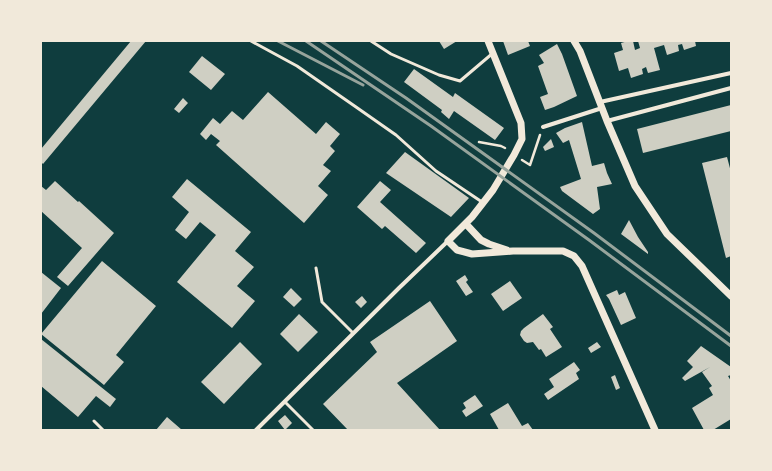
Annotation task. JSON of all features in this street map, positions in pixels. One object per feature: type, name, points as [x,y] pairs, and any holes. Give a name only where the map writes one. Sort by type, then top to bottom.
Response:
[{"type":"street","points":[[256,430],[353,333],[466,224],[484,203],[514,155],[522,139],[521,123],[488,41]]},
{"type":"street","points":[[574,41],[580,51],[635,186],[667,234],[731,296]]},
{"type":"street","points":[[543,127],[601,105],[731,73]]},
{"type":"street","points":[[608,121],[731,88]]},
{"type":"street","points":[[466,224],[481,240],[513,251]]},
{"type":"street","points":[[448,241],[457,250],[472,254],[513,251],[563,251],[574,256],[582,266],[655,430]]},
{"type":"lane","points":[[251,41],[297,66],[356,107],[396,135],[436,171],[484,203]]},
{"type":"lane","points":[[371,41],[391,54],[439,75],[460,81],[493,53]]},
{"type":"lane","points":[[316,268],[322,302],[353,333]]},
{"type":"lane","points":[[285,402],[314,430]]},
{"type":"lane","points":[[94,422],[103,430]]},
{"type":"path","points":[[525,162],[530,165],[543,127]]},
{"type":"path","points":[[479,142],[501,146]]},
{"type":"building","points":[[131,41],[146,41],[43,164],[41,162],[41,149]]},
{"type":"building","points":[[439,41],[457,41],[444,49]]},
{"type":"building","points":[[503,41],[528,41],[530,46],[508,55]]},
{"type":"building","points":[[633,41],[635,50],[640,48],[638,41],[695,41],[696,46],[684,50],[682,44],[678,45],[679,51],[667,55],[664,45],[654,48],[660,70],[648,73],[646,67],[642,69],[643,74],[631,78],[628,68],[619,71],[614,53],[623,50],[621,43]]},
{"type":"building","points":[[557,44],[577,96],[545,110],[540,97],[548,94],[538,66],[544,63],[539,55]]},
{"type":"building","points":[[202,56],[225,74],[211,90],[189,72]]},
{"type":"building","points":[[414,69],[453,97],[455,93],[504,128],[495,140],[454,111],[449,119],[441,112],[442,110],[404,82]]},
{"type":"building","points":[[268,92],[316,134],[326,122],[340,134],[330,146],[335,151],[323,165],[331,171],[318,186],[328,195],[304,223],[216,145],[220,141],[211,134],[206,140],[200,134],[213,118],[220,124],[232,111],[243,120]]},
{"type":"building","points":[[183,98],[188,103],[179,113],[174,109]]},
{"type":"building","points":[[731,105],[731,131],[643,153],[637,129]]},
{"type":"building","points":[[582,122],[592,166],[604,163],[612,184],[597,187],[600,209],[593,214],[562,191],[560,187],[581,179],[569,140],[563,143],[556,133]]},
{"type":"building","points":[[551,139],[554,147],[545,151],[543,147]]},
{"type":"building","points":[[405,152],[469,198],[451,217],[386,173]]},
{"type":"building","points":[[727,157],[731,172],[731,256],[726,258],[702,163]]},
{"type":"building","points":[[187,179],[251,232],[235,251],[254,267],[237,286],[255,301],[232,328],[177,282],[216,235],[200,222],[186,239],[175,230],[189,212],[172,197]]},
{"type":"building","points":[[55,181],[114,233],[68,286],[57,277],[82,248],[41,211],[41,186],[46,190]]},
{"type":"building","points":[[380,181],[391,190],[380,202],[426,243],[416,253],[385,226],[382,229],[357,207]]},
{"type":"building","points":[[629,220],[648,252],[648,254],[621,234]]},
{"type":"building","points":[[102,261],[156,306],[116,355],[124,362],[104,385],[41,334]]},
{"type":"building","points":[[41,272],[61,288],[41,314]]},
{"type":"building","points":[[465,275],[468,280],[466,282],[473,292],[466,296],[456,281]]},
{"type":"building","points":[[510,281],[522,298],[503,311],[491,294]]},
{"type":"building","points":[[291,288],[302,299],[294,307],[283,297]]},
{"type":"building","points":[[617,290],[619,295],[625,292],[636,318],[621,325],[606,295]]},
{"type":"building","points":[[362,296],[367,302],[361,308],[355,302]]},
{"type":"building","points":[[430,301],[457,341],[397,383],[440,430],[348,430],[323,404],[377,352],[370,342]]},
{"type":"building","points":[[299,314],[318,332],[298,352],[280,334]]},
{"type":"building","points":[[543,314],[553,327],[550,329],[562,347],[546,357],[541,349],[539,350],[533,342],[527,343],[520,335],[524,328]]},
{"type":"building","points":[[41,339],[116,399],[110,407],[96,396],[78,417],[41,386]]},
{"type":"building","points":[[240,342],[262,364],[224,404],[201,382]]},
{"type":"building","points":[[597,342],[601,347],[591,353],[588,348]]},
{"type":"building","points":[[701,346],[731,367],[731,375],[728,376],[731,381],[731,419],[713,430],[704,430],[692,408],[713,395],[709,388],[712,386],[702,372],[710,367],[685,381],[682,378],[693,367],[687,361]]},
{"type":"building","points":[[574,362],[580,370],[576,373],[579,379],[548,400],[544,394],[554,387],[549,379]]},
{"type":"building","points":[[615,375],[620,388],[616,390],[611,377]]},
{"type":"building","points":[[475,395],[483,406],[466,417],[462,411],[466,408],[463,403]]},
{"type":"building","points":[[508,403],[522,426],[528,423],[533,430],[499,430],[490,414]]},
{"type":"building","points":[[285,415],[292,423],[285,430],[278,421]]},
{"type":"building","points":[[167,417],[182,430],[156,430]]},
{"type":"railway","points":[[278,41],[363,85]]},
{"type":"railway","points":[[306,41],[431,126],[589,240],[731,346]]},
{"type":"railway","points":[[321,41],[406,98],[594,233],[731,336]]}]
